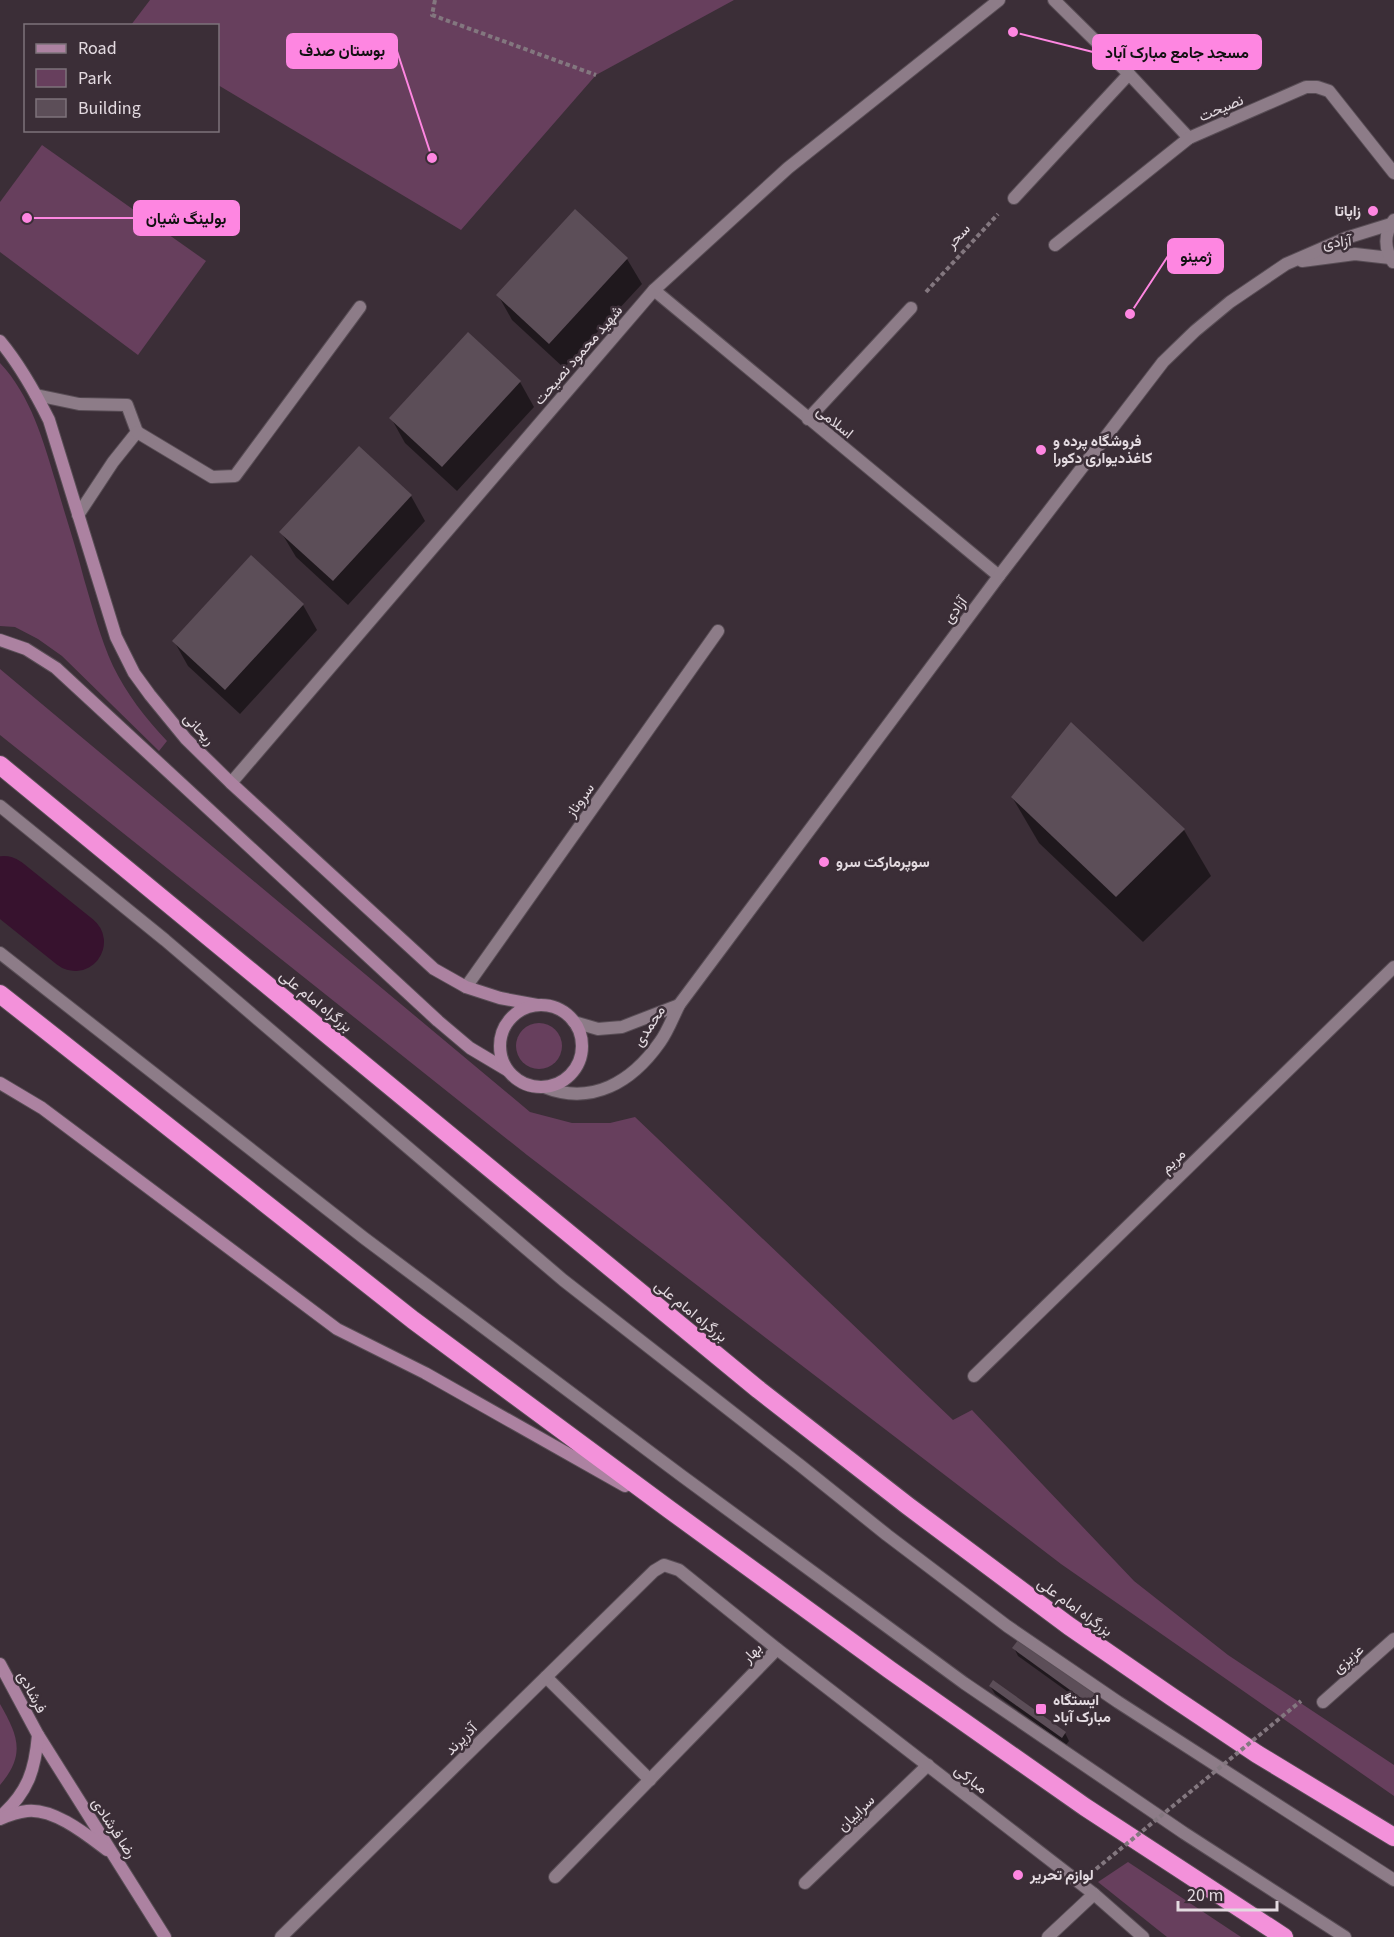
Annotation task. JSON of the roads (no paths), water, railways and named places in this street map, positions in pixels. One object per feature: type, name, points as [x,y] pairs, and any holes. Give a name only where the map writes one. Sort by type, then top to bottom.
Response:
[{"type":"highway","name":"بزرگراه امام علی","points":[[0,765],[750,1382],[908,1506],[1069,1626],[1172,1697],[1257,1754],[1394,1837]]},
{"type":"highway","points":[[0,994],[413,1320],[670,1510],[890,1670],[1085,1807],[1282,1936]]},
{"type":"main road","name":"ریحانی","points":[[0,340],[11,354],[49,420],[116,637],[134,673],[150,695],[186,739],[231,783],[434,969],[466,987],[500,998],[537,1005]]},
{"type":"main road","points":[[0,640],[26,649],[56,668],[470,1048],[507,1070],[523,1083],[544,1087],[567,1078],[580,1058],[582,1045],[580,1033],[574,1022],[567,1014],[548,1005],[523,1009],[511,1017],[500,1043],[501,1057],[507,1070]]},
{"type":"main road","points":[[0,1083],[42,1108],[337,1329],[425,1373],[670,1510]]},
{"type":"main road","name":"فرشادی","points":[[0,1664],[38,1735]]},
{"type":"main road","points":[[0,1818],[30,1779],[36,1761],[38,1735]]},
{"type":"main road","name":"رضا فرشادی","points":[[38,1735],[165,1937]]},
{"type":"main road","points":[[0,1818],[30,1811],[46,1813],[84,1833],[115,1855]]},
{"type":"street","name":"شهید محمود نصیحت","points":[[231,783],[654,290],[788,168],[999,0]]},
{"type":"street","points":[[1054,0],[1129,74],[1189,138]]},
{"type":"street","points":[[1014,198],[1129,74]]},
{"type":"street","name":"نصیحت","points":[[1055,245],[1189,138],[1306,87],[1317,87],[1329,92],[1394,173]]},
{"type":"street","points":[[1392,260],[1386,246],[1386,235],[1393,222]]},
{"type":"street","name":"آزادی","points":[[680,1005],[999,576],[1163,362],[1195,330],[1230,302],[1286,264],[1346,238],[1393,222]]},
{"type":"street","name":"آزادی","points":[[1286,264],[1354,254],[1392,260]]},
{"type":"street","name":"اسلامی","points":[[654,290],[999,576]]},
{"type":"street","points":[[36,395],[79,404],[127,405],[137,432],[212,477],[235,476],[360,307]]},
{"type":"street","points":[[808,419],[911,308]]},
{"type":"street","points":[[78,515],[113,462],[137,432]]},
{"type":"street","name":"سروناز","points":[[466,987],[718,631]]},
{"type":"street","points":[[0,806],[174,948],[563,1280],[887,1535],[1007,1626],[1109,1696],[1394,1880]]},
{"type":"street","points":[[0,953],[419,1280],[964,1683],[1184,1833],[1345,1937]]},
{"type":"street","name":"مریم","points":[[974,1376],[1394,967]]},
{"type":"street","name":"محمدی","points":[[574,1022],[598,1029],[622,1027],[680,1005]]},
{"type":"street","name":"محمدی","points":[[544,1087],[557,1092],[589,1094],[612,1087],[634,1072],[660,1042],[680,1005]]},
{"type":"street","name":"بهار","points":[[555,1877],[777,1649],[679,1570],[664,1566]]},
{"type":"street","name":"آذرپرند","points":[[281,1937],[654,1571],[664,1566]]},
{"type":"street","name":"عزیزی","points":[[1323,1702],[1394,1639]]},
{"type":"street","name":"مبارکی","points":[[777,1649],[1094,1894],[1143,1937]]},
{"type":"street","points":[[546,1677],[650,1780]]},
{"type":"street","name":"سراییان","points":[[805,1883],[928,1765]]},
{"type":"street","points":[[1048,1937],[1094,1894]]},
{"type":"waterway","points":[[4,885],[75,942]]},
{"type":"place","name":"مسجد جامع مبارک آباد","points":[[1013,32]]},
{"type":"place","name":"بوستان صدف","points":[[432,158]]},
{"type":"place","name":"زاپاتا","points":[[1373,211]]},
{"type":"place","name":"بولینگ شیان","points":[[27,218]]},
{"type":"place","name":"ژمینو","points":[[1130,314]]},
{"type":"place","name":"فروشگاه پرده و کاغذدیواری دکورا","points":[[1041,450]]},
{"type":"place","name":"سوپرمارکت سرو","points":[[824,862]]},
{"type":"place","name":"ایستگاه مبارک آباد","points":[[1041,1709]]},
{"type":"place","name":"لوازم تحریر","points":[[1018,1875]]}]
